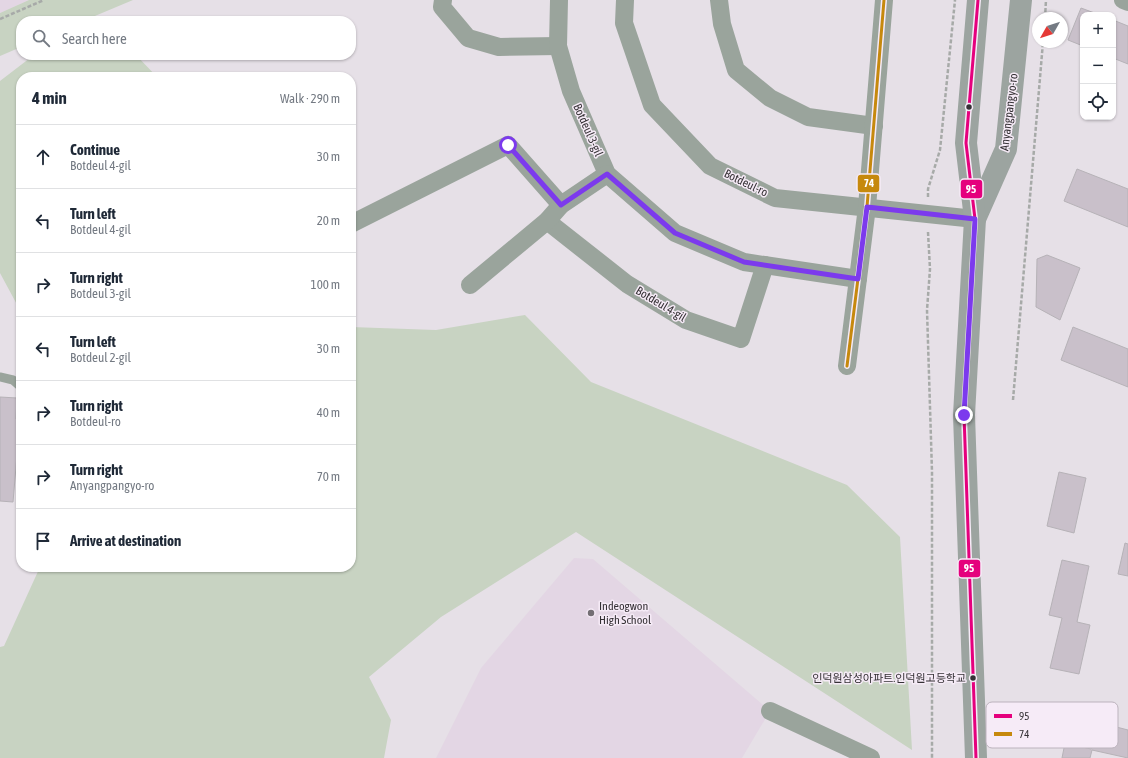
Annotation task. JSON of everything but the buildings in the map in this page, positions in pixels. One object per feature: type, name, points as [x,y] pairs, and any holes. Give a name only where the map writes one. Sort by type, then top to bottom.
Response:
[{"type":"main road","name":"Anyangpangyo-ro","points":[[976,758],[964,415],[975,219],[966,143],[978,0]]},
{"type":"main road","name":"Anyangpangyo-ro","points":[[975,219],[1006,149],[1021,0]]},
{"type":"street","points":[[443,0],[442,7],[468,38],[499,47],[558,46]]},
{"type":"street","name":"Botdeul 3-gil","points":[[559,0],[558,46],[571,91],[607,174],[675,233],[744,262],[858,279]]},
{"type":"street","name":"Botdeul-ro","points":[[625,0],[624,23],[652,105],[710,166],[775,198],[975,219]]},
{"type":"street","points":[[719,0],[722,24],[736,70],[770,98],[808,117],[874,126]]},
{"type":"street","points":[[847,366],[867,207],[884,0]]},
{"type":"street","points":[[1124,0],[1128,2]]},
{"type":"street","points":[[356,221],[508,145],[561,205]]},
{"type":"street","points":[[470,285],[547,221],[561,205],[607,174]]},
{"type":"street","name":"Botdeul 4-gil","points":[[547,221],[627,284],[686,320],[741,339],[765,266]]},
{"type":"street","points":[[770,711],[871,758]]},
{"type":"lane","points":[[0,377],[13,380],[16,383]]},
{"type":"path","points":[[0,19],[44,0]]},
{"type":"path","points":[[1045,12],[1046,0]]},
{"type":"path","points":[[1013,400],[1042,48]]},
{"type":"path","points":[[930,391],[932,472],[932,758]]},
{"type":"shaded area","points":[[0,0],[29,0],[0,13]]},
{"type":"shaded area","name":"Indeogwon High School","points":[[574,558],[593,559],[770,711],[742,758],[436,758],[481,668]]},
{"type":"green space","points":[[29,0],[133,0],[95,16],[16,16],[16,49],[0,56],[0,13]]},
{"type":"green space","points":[[27,60],[141,60],[152,72],[16,72],[16,303],[0,273],[0,81]]},
{"type":"green space","points":[[525,315],[591,382],[847,485],[900,537],[912,750],[576,532],[441,617],[369,677],[391,720],[384,758],[0,758],[0,647],[4,646],[38,572],[356,572],[356,327],[436,330]]},
{"type":"transit line","name":"74","points":[[847,366],[867,207],[884,0]]},
{"type":"transit line","name":"95","points":[[976,758],[964,415],[975,219],[966,143],[978,0]]},
{"type":"place","name":"Indeogwon High School","points":[[591,613]]},
{"type":"place","name":"인덕원삼성아파트.인덕원고등학교","points":[[973,678]]},
{"type":"route","points":[[508,145],[561,205],[607,174],[675,233],[744,262],[858,279],[867,207],[975,219],[964,415]]}]
